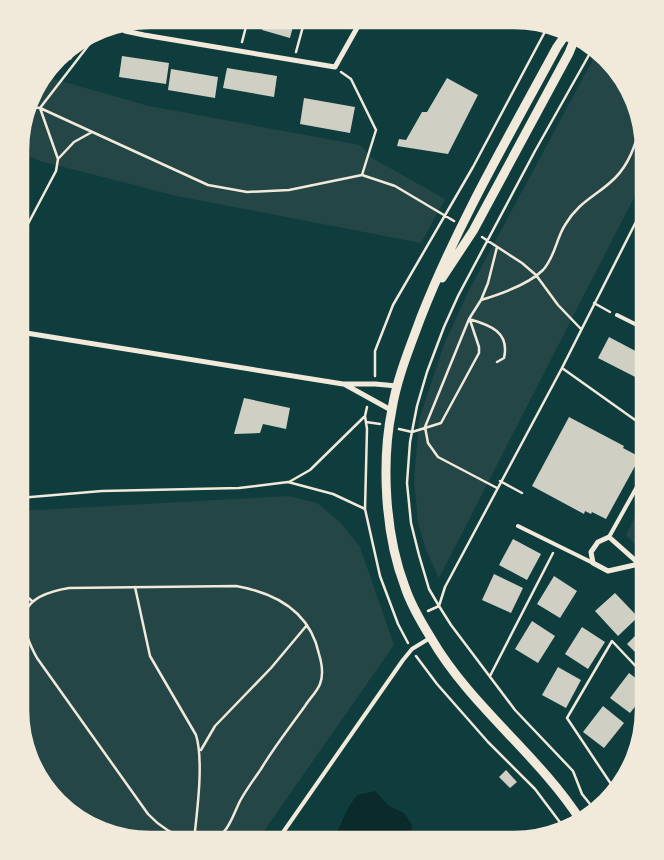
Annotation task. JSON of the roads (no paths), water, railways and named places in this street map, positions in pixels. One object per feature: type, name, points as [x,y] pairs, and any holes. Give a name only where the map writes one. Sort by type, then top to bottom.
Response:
[{"type":"street","points":[[124,30],[144,36],[335,67],[357,28]]},
{"type":"street","points":[[563,38],[460,225],[428,299],[397,386],[389,426],[386,480],[396,560],[410,601],[430,638],[477,702],[554,784],[576,816]]},
{"type":"street","points":[[428,299],[473,231],[573,43]]},
{"type":"street","points":[[28,333],[343,384],[397,386]]},
{"type":"street","points":[[343,384],[392,410]]},
{"type":"street","points":[[636,561],[609,537],[598,542],[591,552],[593,563],[608,571],[636,565]]},
{"type":"lane","points":[[617,315],[636,324]]},
{"type":"lane","points":[[609,537],[636,489]]},
{"type":"lane","points":[[518,526],[593,563]]},
{"type":"lane","points":[[283,832],[403,660],[412,650],[430,638]]}]
